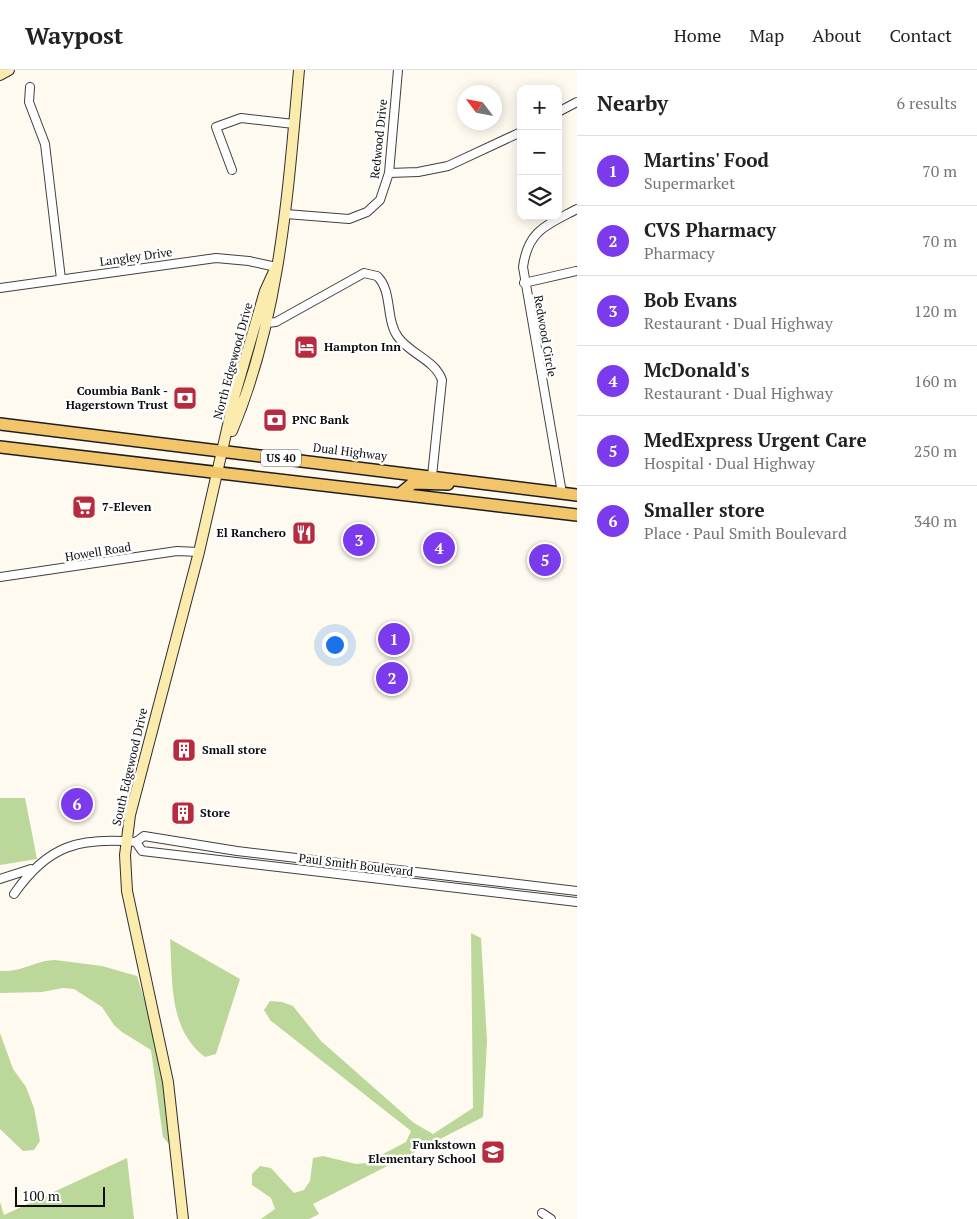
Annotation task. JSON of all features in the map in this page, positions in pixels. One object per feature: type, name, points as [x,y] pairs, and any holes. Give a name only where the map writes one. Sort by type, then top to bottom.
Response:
[{"type":"main road","points":[[0,75],[9,70]]},
{"type":"main road","name":"North Edgewood Drive","points":[[223,451],[246,397],[267,323],[286,214],[299,70]]},
{"type":"main road","name":"North Edgewood Drive","points":[[223,451],[235,394],[263,300],[276,267]]},
{"type":"main road","name":"Dual Highway","points":[[0,424],[577,495]]},
{"type":"main road","name":"US 40","points":[[0,447],[577,516]]},
{"type":"main road","name":"South Edgewood Drive","points":[[183,1219],[167,1073],[127,891],[132,842],[130,815],[199,552],[223,451]]},
{"type":"main road","points":[[400,494],[408,485],[418,482],[508,485]]},
{"type":"street","name":"Redwood Drive","points":[[286,214],[334,219],[358,216],[374,207],[380,200],[389,173],[398,70]]},
{"type":"street","points":[[30,87],[29,102],[45,144],[60,280]]},
{"type":"street","points":[[562,110],[577,102]]},
{"type":"street","points":[[232,170],[216,127],[241,118],[294,124]]},
{"type":"street","points":[[389,173],[418,172],[448,166],[517,134]]},
{"type":"street","name":"Redwood Circle","points":[[562,493],[524,282],[525,255],[527,247],[535,234],[577,209]]},
{"type":"street","name":"Langley Drive","points":[[0,288],[216,258],[249,261],[276,267]]},
{"type":"street","points":[[524,282],[577,270]]},
{"type":"street","points":[[267,323],[276,322],[364,273],[377,276],[384,285],[393,325],[398,337],[436,369],[442,380],[432,476]]},
{"type":"street","name":"Howell Road","points":[[0,578],[177,551],[199,552]]},
{"type":"street","name":"Paul Smith Boulevard","points":[[14,894],[35,867],[53,853],[78,844],[106,840],[132,842],[144,836],[237,851],[577,891]]},
{"type":"street","name":"Paul Smith Boulevard","points":[[132,842],[142,851],[577,902]]},
{"type":"street","points":[[0,879],[18,875],[35,867]]},
{"type":"street","points":[[384,879],[385,868]]},
{"type":"street","points":[[542,1213],[551,1219]]},
{"type":"green space","points":[[0,798],[25,798],[37,859],[0,865]]},
{"type":"green space","points":[[471,933],[481,938],[487,1041],[483,1117],[313,1204],[319,1214],[309,1219],[261,1219],[275,1209],[271,1198],[252,1185],[252,1174],[260,1166],[271,1168],[294,1193],[304,1190],[310,1181],[313,1158],[323,1156],[356,1164],[366,1163],[406,1142],[411,1131],[270,1020],[264,1010],[270,1001],[282,1002],[293,1006],[321,1041],[414,1123],[433,1134],[473,1108]]},
{"type":"green space","points":[[170,939],[240,979],[216,1054],[205,1057],[193,1046],[184,1033],[178,1018],[173,987]]},
{"type":"green space","points":[[55,960],[102,966],[137,976],[155,1037],[165,1082],[170,1125],[169,1144],[163,1137],[151,1050],[122,1032],[114,1025],[102,1007],[74,989],[63,988],[42,992],[0,993],[0,971],[16,970],[40,962]]},
{"type":"green space","points":[[0,1033],[13,1069],[26,1087],[34,1108],[40,1141],[34,1150],[23,1151],[0,1129]]},
{"type":"green space","points":[[127,1158],[134,1219],[0,1219],[0,1202],[4,1215]]},
{"type":"place","name":"Hampton Inn","points":[[306,347]]},
{"type":"place","name":"Coumbia Bank - Hagerstown Trust","points":[[185,398]]},
{"type":"place","name":"PNC Bank","points":[[275,420]]},
{"type":"place","name":"7-Eleven","points":[[84,507]]},
{"type":"place","name":"El Ranchero","points":[[304,533]]},
{"type":"place","name":"Bob Evans","points":[[359,540]]},
{"type":"place","name":"McDonald's","points":[[439,548]]},
{"type":"place","name":"MedExpress Urgent Care","points":[[545,560]]},
{"type":"place","name":"Martins' Food","points":[[394,639]]},
{"type":"place","name":"CVS Pharmacy","points":[[392,678]]},
{"type":"place","name":"Small store","points":[[184,750]]},
{"type":"place","name":"Smaller store","points":[[77,804]]},
{"type":"place","name":"Store","points":[[183,813]]},
{"type":"place","name":"Funkstown Elementary School","points":[[493,1152]]}]
